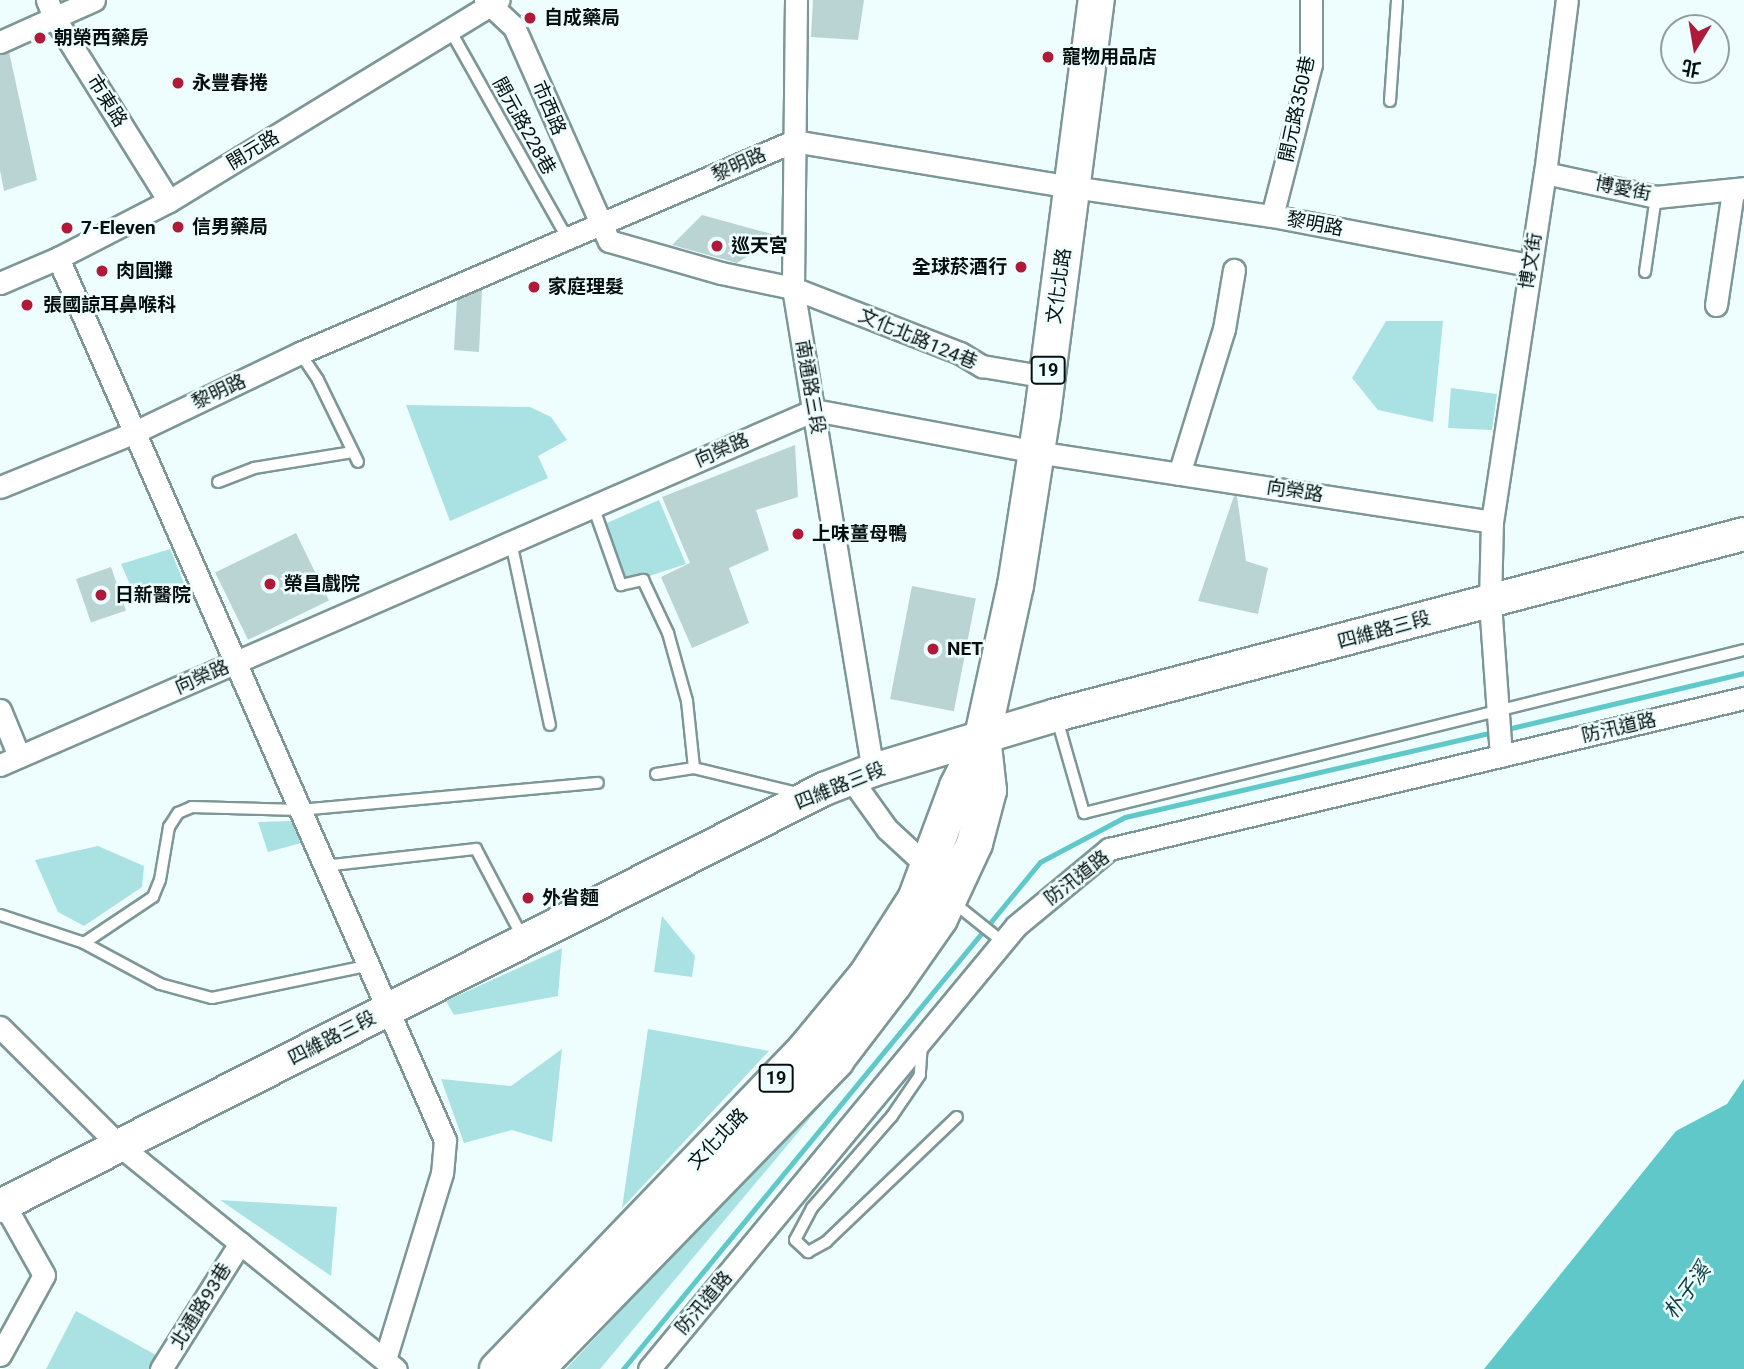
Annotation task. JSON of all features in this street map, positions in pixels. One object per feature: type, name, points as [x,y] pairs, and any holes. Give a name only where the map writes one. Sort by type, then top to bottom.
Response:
[{"type":"main road","name":"文化北路","points":[[497,1369],[804,1049],[888,945],[915,899],[957,786],[982,736],[1015,585],[1047,377],[1096,0]]},
{"type":"main road","name":"文化北路","points":[[535,1369],[835,1060],[893,984],[939,918],[974,843],[988,790],[982,736]]},
{"type":"street","points":[[0,42],[51,8],[94,0]]},
{"type":"street","name":"南通路三段","points":[[796,0],[793,288],[814,410],[862,775]]},
{"type":"street","name":"開元路350巷","points":[[1272,216],[1311,64],[1311,0]]},
{"type":"street","name":"博文街","points":[[1501,756],[1490,603],[1492,522],[1545,173],[1567,0]]},
{"type":"street","name":"開元路","points":[[0,283],[58,258],[169,201],[450,30],[490,2]]},
{"type":"street","name":"市西路","points":[[490,2],[514,27],[600,226]]},
{"type":"street","name":"市東路","points":[[51,8],[169,201]]},
{"type":"street","name":"黎明路","points":[[0,487],[133,433],[300,353],[794,141],[1072,187],[1272,216],[1529,265]]},
{"type":"street","name":"博愛街","points":[[1545,173],[1656,197],[1738,189]]},
{"type":"street","points":[[1716,305],[1738,189]]},
{"type":"street","name":"文化北路124巷","points":[[600,226],[609,240],[721,273],[793,288],[960,353],[982,366],[1047,377]]},
{"type":"street","points":[[0,1027],[119,1145],[390,1364],[442,1173],[445,1140],[58,258]]},
{"type":"street","points":[[1179,474],[1224,329],[1234,270]]},
{"type":"street","name":"向榮路","points":[[9,760],[814,410],[1036,452],[1492,522]]},
{"type":"street","name":"四維路三段","points":[[2,1205],[809,796],[862,775],[1056,715],[1490,603],[1744,534]]},
{"type":"street","name":"防汛道路","points":[[649,1369],[1016,926],[1109,849],[1744,698]]},
{"type":"street","points":[[0,710],[9,760]]},
{"type":"street","points":[[862,775],[887,829],[928,867]]},
{"type":"street","points":[[0,1355],[44,1275],[2,1205]]},
{"type":"street","name":"北通路93巷","points":[[162,1369],[240,1242]]},
{"type":"lane","points":[[1390,101],[1397,0]]},
{"type":"lane","name":"開元路228巷","points":[[450,30],[568,239]]},
{"type":"lane","points":[[1645,272],[1656,197]]},
{"type":"lane","points":[[218,482],[254,468],[356,457],[318,380],[300,353]]},
{"type":"lane","points":[[593,506],[621,585],[643,580],[668,633],[687,701],[694,768]]},
{"type":"lane","points":[[511,542],[550,725]]},
{"type":"lane","points":[[1056,715],[1084,813],[1744,650]]},
{"type":"lane","points":[[656,774],[694,768],[809,796]]},
{"type":"lane","points":[[84,943],[153,897],[160,880],[169,827],[178,813],[192,807],[299,810],[598,783]]},
{"type":"lane","points":[[324,866],[476,849],[524,941]]},
{"type":"lane","points":[[948,898],[1003,942]]},
{"type":"lane","points":[[0,915],[84,943],[160,984],[212,998],[367,966]]},
{"type":"lane","points":[[922,1040],[920,1075],[892,1116],[812,1208],[795,1240],[808,1252],[826,1242],[957,1117]]},
{"type":"shaded area","points":[[1386,321],[1443,321],[1433,422],[1378,410],[1352,378]]},
{"type":"shaded area","points":[[1451,388],[1497,394],[1492,430],[1448,428]]},
{"type":"shaded area","points":[[406,405],[530,407],[551,417],[567,440],[538,456],[548,478],[450,521]]},
{"type":"shaded area","points":[[659,500],[686,564],[625,584],[607,523]]},
{"type":"shaded area","points":[[170,549],[186,588],[139,605],[121,564]]},
{"type":"shaded area","points":[[291,821],[301,843],[268,852],[258,822]]},
{"type":"shaded area","points":[[98,846],[144,866],[142,887],[84,926],[58,912],[35,860]]},
{"type":"shaded area","points":[[662,916],[695,956],[692,977],[654,972]]},
{"type":"shaded area","points":[[562,948],[558,996],[454,1015],[446,1001]]},
{"type":"shaded area","points":[[648,1029],[769,1051],[622,1208]]},
{"type":"shaded area","points":[[882,1032],[600,1369],[566,1369]]},
{"type":"shaded area","points":[[562,1049],[552,1142],[512,1130],[464,1143],[441,1079],[511,1086]]},
{"type":"shaded area","points":[[220,1200],[337,1207],[331,1276]]},
{"type":"shaded area","points":[[76,1311],[156,1355],[152,1369],[46,1369]]},
{"type":"water","name":"朴子溪","points":[[1744,1079],[1744,1369],[1484,1369],[1676,1131],[1727,1104]]},
{"type":"building","points":[[813,0],[864,0],[858,40],[811,37]]},
{"type":"building","points":[[9,52],[37,180],[4,191],[0,170],[0,55]]},
{"type":"building","name":"巡天宮","points":[[702,215],[779,236],[737,263],[672,245]]},
{"type":"building","points":[[482,289],[479,352],[454,350],[457,300]]},
{"type":"building","points":[[795,445],[798,497],[756,510],[769,550],[729,568],[749,623],[692,648],[661,577],[690,563],[662,497]]},
{"type":"building","points":[[1234,496],[1237,496],[1246,561],[1268,568],[1258,614],[1198,601]]},
{"type":"building","name":"榮昌戲院","points":[[296,533],[329,600],[248,640],[215,572]]},
{"type":"building","name":"日新醫院","points":[[111,567],[126,610],[91,623],[76,579]]},
{"type":"building","name":"NET","points":[[912,586],[976,598],[954,711],[890,699]]},
{"type":"waterway","points":[[1503,730],[1744,673]]},
{"type":"waterway","points":[[623,1369],[1040,862],[1125,817],[1494,732]]},
{"type":"place","name":"自成藥局","points":[[530,18]]},
{"type":"place","name":"朝榮西藥房","points":[[40,38]]},
{"type":"place","name":"寵物用品店","points":[[1048,57]]},
{"type":"place","name":"永豐春捲","points":[[178,83]]},
{"type":"place","name":"信男藥局","points":[[178,227]]},
{"type":"place","name":"7-Eleven","points":[[67,228]]},
{"type":"place","name":"巡天宮","points":[[717,246]]},
{"type":"place","name":"全球菸酒行","points":[[1021,267]]},
{"type":"place","name":"肉圓攤","points":[[102,271]]},
{"type":"place","name":"家庭理髮","points":[[534,287]]},
{"type":"place","name":"張國諒耳鼻喉科","points":[[27,305]]},
{"type":"place","name":"上味薑母鴨","points":[[798,534]]},
{"type":"place","name":"榮昌戲院","points":[[270,584]]},
{"type":"place","name":"日新醫院","points":[[101,595]]},
{"type":"place","name":"NET","points":[[933,649]]},
{"type":"place","name":"外省麵","points":[[528,898]]}]
